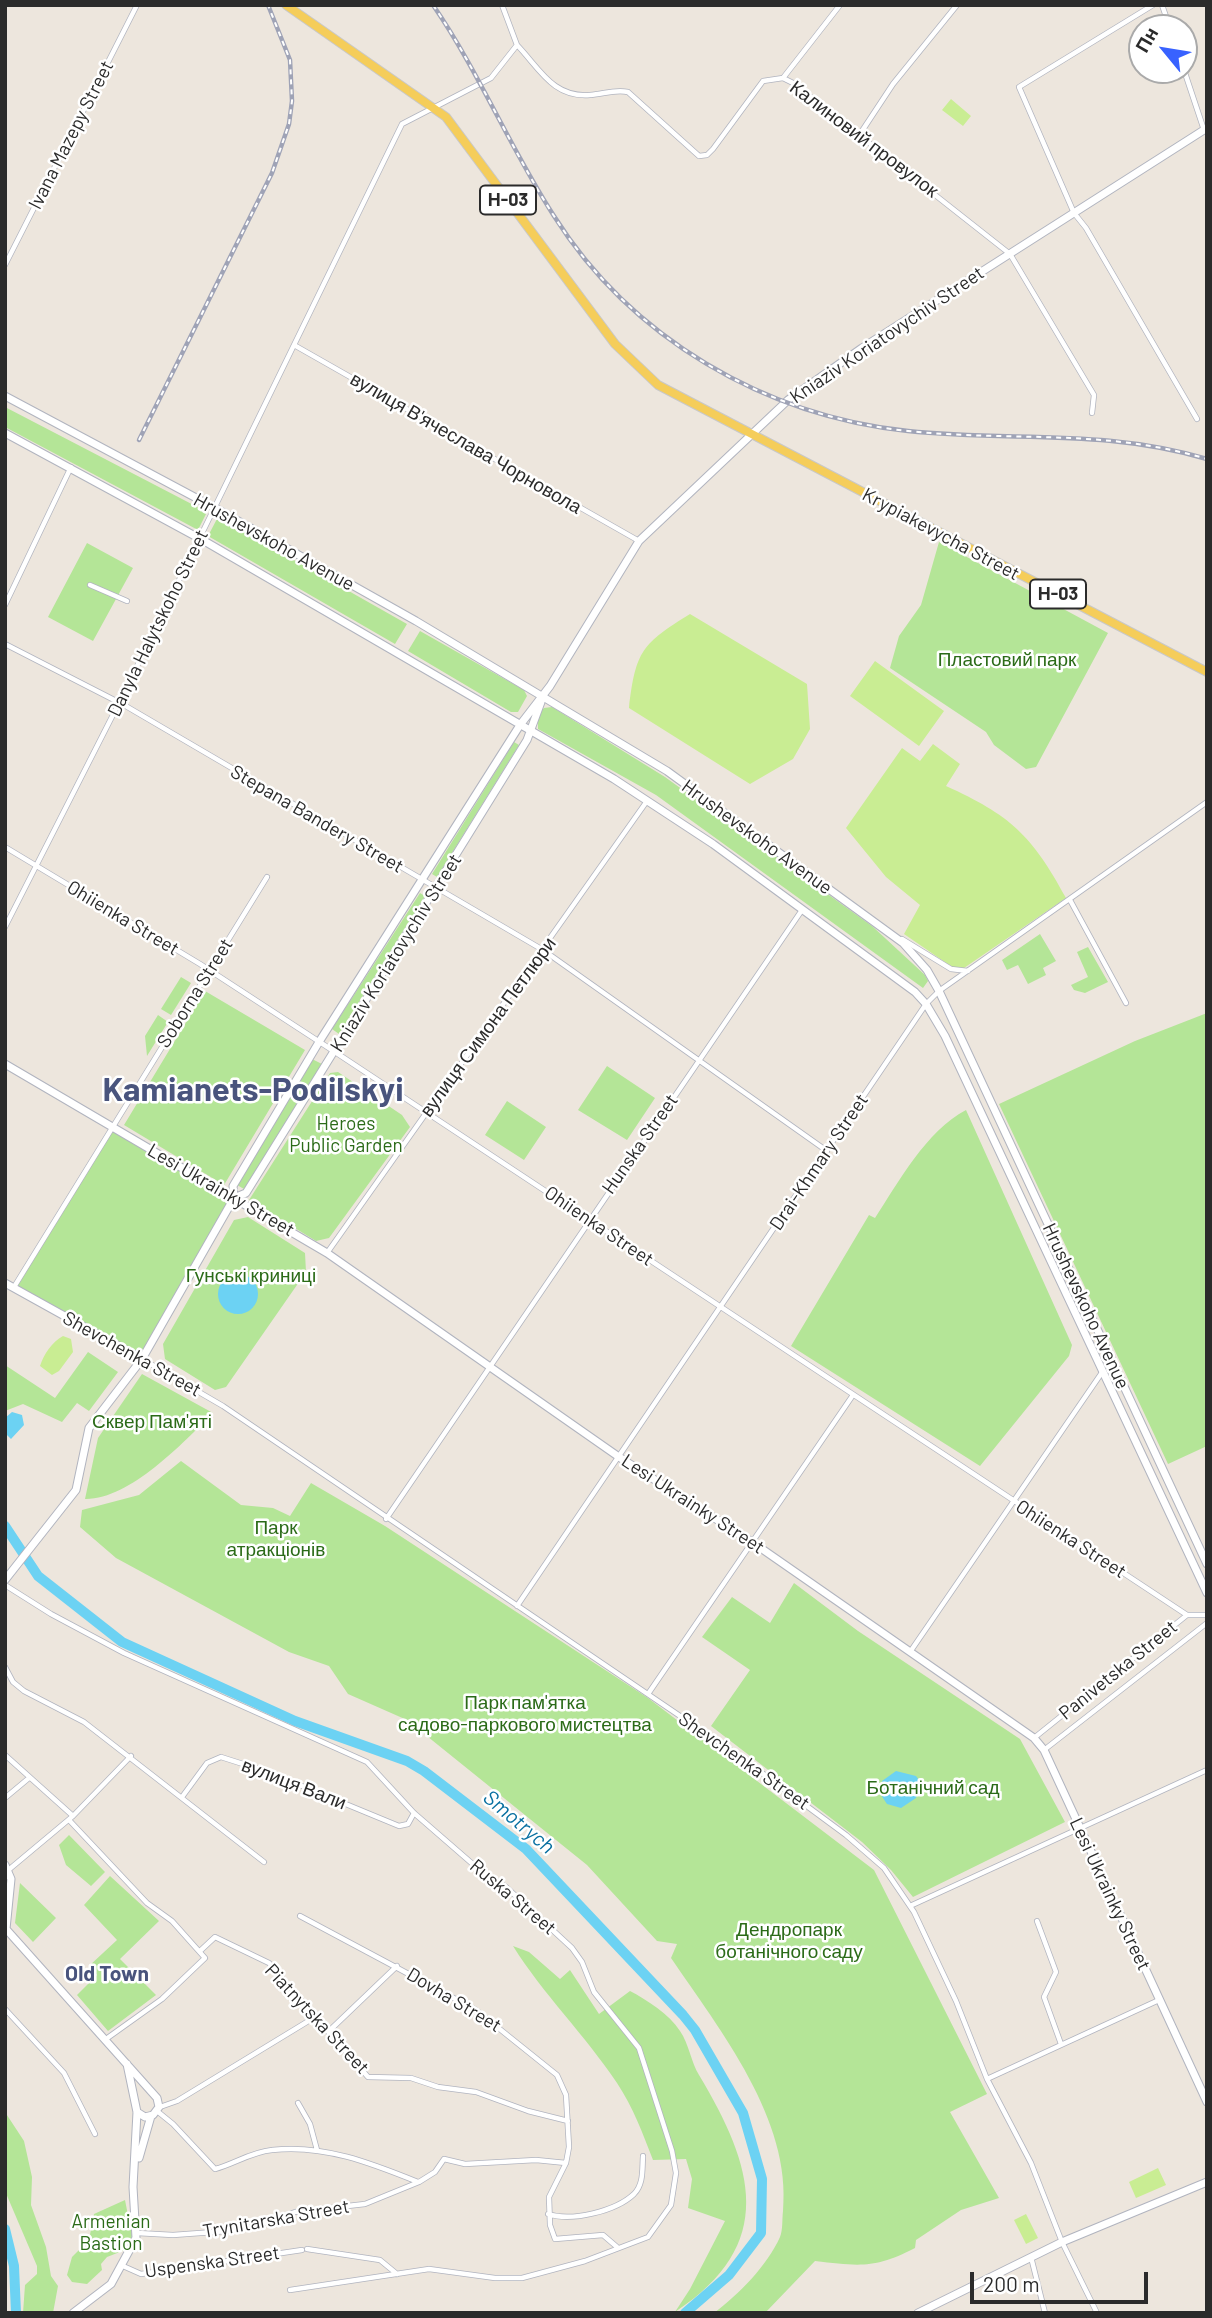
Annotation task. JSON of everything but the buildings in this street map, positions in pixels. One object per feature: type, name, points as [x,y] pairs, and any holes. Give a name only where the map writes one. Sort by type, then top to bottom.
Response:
[{"type":"main road","name":"Н-03","points":[[286,5],[446,117],[615,344],[658,385],[750,435]]},
{"type":"main road","name":"Kniaziv Koriatovychiv Street","points":[[5,1582],[76,1490],[89,1429],[142,1359],[234,1198],[233,1186],[319,1042],[520,725],[543,697],[639,541],[788,400],[862,348],[1205,129]]},
{"type":"main road","name":"Hrushevskoho Avenue","points":[[5,396],[215,508],[667,771],[918,957],[939,992],[1207,1564]]},
{"type":"main road","name":"Hrushevskoho Avenue","points":[[5,433],[199,539],[648,800],[898,978],[926,1004],[945,1036],[1207,1593]]},
{"type":"main road","name":"Krypiakevycha Street","points":[[750,435],[1207,672]]},
{"type":"main road","name":"Kniaziv Koriatovychiv Street","points":[[234,1198],[246,1193],[335,1052],[532,731],[543,697]]},
{"type":"main road","name":"Lesi Ukrainky Street","points":[[5,1064],[327,1253],[619,1457],[752,1542],[1034,1738],[1044,1750],[1207,2102]]},
{"type":"main road","name":"Shevchenka Street","points":[[5,1283],[142,1359]]},
{"type":"main road","points":[[6,1869],[11,1879],[5,1929],[126,2060],[157,2098],[156,2111],[133,2179]]},
{"type":"main road","points":[[72,2313],[111,2284],[137,2233],[133,2179],[137,2112],[126,2060]]},
{"type":"main road","points":[[135,2100],[144,2092],[151,2093]]},
{"type":"main road","points":[[137,2112],[142,2116],[156,2111]]},
{"type":"main road","points":[[918,2313],[1062,2242],[1207,2182]]},
{"type":"street","name":"Ivana Mazepy Street","points":[[5,265],[136,5]]},
{"type":"street","points":[[502,5],[517,45]]},
{"type":"street","points":[[783,78],[840,5]]},
{"type":"street","points":[[860,134],[893,85],[957,5]]},
{"type":"street","points":[[1153,5],[1019,87],[1074,213],[1086,228],[1197,419]]},
{"type":"street","name":"Danyla Halytskoho Street","points":[[5,927],[119,703],[402,124],[491,78],[517,45]]},
{"type":"street","name":"Калиновий провулок","points":[[517,45],[559,91],[577,96],[620,90],[628,92],[699,156],[706,155],[713,149],[763,81],[783,78],[860,134],[1010,254],[1094,395],[1092,413]]},
{"type":"street","points":[[1189,84],[1205,129]]},
{"type":"street","name":"вулиця В'ячеслава Чорновола","points":[[294,345],[639,541]]},
{"type":"street","points":[[5,605],[71,467]]},
{"type":"street","points":[[90,586],[127,601]]},
{"type":"street","name":"Stepana Bandery Street","points":[[5,644],[119,703],[543,950],[827,1151]]},
{"type":"street","name":"вулиця Симона Петлюри","points":[[327,1253],[648,800]]},
{"type":"street","name":"Drai-Khmary Street","points":[[517,1606],[926,1004],[939,992],[1207,802]]},
{"type":"street","name":"Ohiienka Street","points":[[5,847],[38,864],[209,971],[589,1217],[721,1308],[1187,1615]]},
{"type":"street","name":"Soborna Street","points":[[13,1288],[267,877]]},
{"type":"street","points":[[1070,900],[1126,1003]]},
{"type":"street","name":"Hunska Street","points":[[386,1519],[589,1217],[802,909]]},
{"type":"street","points":[[878,925],[951,969],[969,971]]},
{"type":"street","name":"Shevchenka Street","points":[[142,1359],[223,1406],[386,1519],[648,1694],[846,1835],[884,1868],[910,1906],[956,2001],[987,2079],[1031,2163],[1062,2242],[1097,2313]]},
{"type":"street","points":[[910,1652],[1011,1500],[1104,1370]]},
{"type":"street","points":[[648,1694],[853,1395]]},
{"type":"street","name":"Ruska Street","points":[[5,1582],[51,1614],[124,1653],[367,1762],[414,1813],[475,1866],[506,1887],[572,1948],[582,1962],[593,1992],[639,2048],[673,2151],[677,2183],[671,2205],[655,2231],[640,2241],[617,2247],[574,2265],[522,2278],[495,2278],[436,2269],[290,2290]]},
{"type":"street","name":"Panivetska Street","points":[[1034,1738],[1187,1615],[1207,1615]]},
{"type":"street","name":"Panivetska Street","points":[[1044,1750],[1207,1623]]},
{"type":"street","points":[[5,1667],[13,1682],[24,1692],[84,1722],[264,1862]]},
{"type":"street","points":[[5,1755],[71,1818],[147,1903],[172,1921],[205,1958],[162,1998],[106,2039]]},
{"type":"street","points":[[6,1869],[71,1818],[131,1756]]},
{"type":"street","name":"вулиця Вали","points":[[183,1797],[207,1763],[221,1757],[367,1810],[399,1826],[408,1824],[414,1813]]},
{"type":"street","points":[[910,1906],[1207,1770]]},
{"type":"street","points":[[5,1798],[29,1778]]},
{"type":"street","name":"Dovha Street","points":[[300,1916],[476,2010],[549,2068],[563,2086],[568,2121],[569,2147],[566,2163]]},
{"type":"street","points":[[1037,1921],[1056,1972],[1044,1997],[1060,2043]]},
{"type":"street","name":"Piatnytska Street","points":[[200,1951],[215,1937],[269,1963],[368,2077],[411,2078],[438,2087],[476,2092],[528,2111],[568,2121]]},
{"type":"street","points":[[328,2032],[397,1966]]},
{"type":"street","points":[[987,2079],[1060,2043],[1159,2000]]},
{"type":"street","points":[[5,2009],[64,2073],[96,2134]]},
{"type":"street","points":[[315,2017],[156,2111],[173,2124],[215,2169],[272,2150],[317,2150],[362,2160],[419,2182]]},
{"type":"street","points":[[298,2103],[310,2124],[317,2150]]},
{"type":"street","points":[[548,2214],[557,2217],[600,2211],[618,2204],[634,2194],[639,2186],[643,2156]]},
{"type":"street","name":"Trynitarska Street","points":[[137,2233],[183,2235],[254,2227],[295,2212],[365,2204],[419,2182],[435,2172],[444,2159],[465,2164],[536,2160],[566,2163]]},
{"type":"street","points":[[566,2163],[550,2190],[548,2214],[555,2239],[603,2235],[617,2247]]},
{"type":"street","name":"Uspenska Street","points":[[122,2266],[141,2274],[305,2250],[380,2260],[397,2274]]},
{"type":"street","points":[[1031,2257],[1045,2313]]},
{"type":"green space","points":[[951,99],[971,116],[963,126],[942,110]]},
{"type":"green space","points":[[5,407],[207,512],[198,530],[5,427]]},
{"type":"green space","points":[[218,517],[407,624],[395,644],[208,536]]},
{"type":"green space","name":"Пластовий парк","points":[[939,542],[1108,633],[1036,767],[1026,769],[994,745],[986,732],[890,668],[899,636],[921,605]]},
{"type":"green space","points":[[87,543],[133,568],[93,641],[48,617]]},
{"type":"green space","points":[[690,614],[807,684],[810,729],[793,759],[750,784],[629,708],[635,673],[644,650],[661,633]]},
{"type":"green space","points":[[420,631],[524,690],[527,696],[518,712],[511,712],[408,651]]},
{"type":"green space","points":[[875,661],[944,711],[919,746],[850,696]]},
{"type":"green space","points":[[552,707],[665,777],[872,926],[925,975],[928,981],[923,988],[656,795],[538,729],[538,714],[544,708]]},
{"type":"green space","points":[[514,742],[519,745],[437,877],[432,874]]},
{"type":"green space","points":[[933,744],[960,764],[946,786],[987,807],[1017,829],[1042,858],[1066,898],[964,968],[952,967],[904,934],[920,905],[886,877],[846,828],[902,748],[920,761]]},
{"type":"green space","points":[[420,893],[425,896],[339,1034],[332,1029]]},
{"type":"green space","points":[[1040,934],[1056,961],[1043,968],[1046,975],[1028,984],[1018,965],[1007,970],[1002,960]]},
{"type":"green space","points":[[1088,947],[1108,982],[1085,993],[1074,990],[1071,985],[1088,977],[1077,952]]},
{"type":"green space","points":[[181,977],[191,983],[171,1015],[161,1009]]},
{"type":"green space","points":[[205,991],[305,1050],[224,1185],[124,1125]]},
{"type":"green space","points":[[1207,1013],[1207,1446],[1168,1464],[999,1104],[1135,1041]]},
{"type":"green space","points":[[158,1015],[168,1022],[147,1056],[145,1036]]},
{"type":"green space","points":[[312,1059],[322,1064],[244,1189],[237,1185]]},
{"type":"green space","points":[[607,1066],[655,1098],[627,1140],[578,1110]]},
{"type":"green space","name":"Heroes Public Garden","points":[[338,1072],[402,1115],[410,1127],[329,1238],[316,1241],[249,1200],[330,1073]]},
{"type":"green space","points":[[507,1101],[546,1127],[524,1160],[485,1135]]},
{"type":"green space","points":[[966,1110],[1072,1345],[1069,1356],[980,1466],[791,1346],[869,1215],[875,1218],[926,1144],[952,1119]]},
{"type":"green space","points":[[113,1127],[234,1198],[142,1359],[13,1288]]},
{"type":"green space","name":"Гунські криниці","points":[[248,1217],[305,1253],[306,1272],[226,1387],[215,1390],[165,1359],[163,1344],[234,1220]]},
{"type":"green space","points":[[63,1336],[71,1339],[73,1352],[59,1371],[52,1375],[40,1366],[49,1349]]},
{"type":"green space","points":[[88,1352],[118,1372],[89,1411],[77,1403],[62,1422],[23,1404],[5,1411],[5,1365],[55,1398]]},
{"type":"green space","name":"Сквер Пам'яті","points":[[142,1374],[213,1413],[171,1454],[137,1480],[102,1497],[85,1499],[98,1438]]},
{"type":"green space","name":"Дендропарк ботанічного саду","points":[[181,1461],[241,1505],[273,1508],[290,1516],[311,1483],[385,1526],[648,1698],[874,1870],[987,2094],[950,2112],[999,2198],[961,2210],[916,2240],[915,2248],[889,2260],[855,2265],[815,2261],[765,2313],[714,2313],[751,2279],[768,2259],[780,2237],[783,2177],[776,2143],[749,2077],[671,1958],[677,1944],[657,1941],[587,1865],[407,1720],[348,1694],[329,1666],[289,1652],[116,1558],[80,1527],[82,1510],[139,1495]]},
{"type":"green space","name":"Ботанічний сад","points":[[794,1583],[858,1631],[1020,1739],[1065,1822],[913,1897],[891,1870],[862,1842],[711,1726],[750,1670],[702,1637],[732,1597],[770,1623]]},
{"type":"green space","points":[[69,1835],[105,1872],[91,1886],[66,1865],[59,1845]]},
{"type":"green space","points":[[110,1876],[159,1921],[120,1959],[156,1995],[108,2031],[77,1995],[97,1975],[89,1966],[117,1940],[84,1905]]},
{"type":"green space","points":[[20,1883],[56,1918],[33,1942],[15,1923]]},
{"type":"green space","points":[[513,1946],[529,1952],[560,1979],[570,1970],[599,2014],[630,1991],[664,2013],[683,2036],[696,2070],[733,2141],[743,2172],[746,2202],[742,2231],[730,2259],[708,2286],[675,2312],[725,2221],[688,2208],[692,2179],[686,2159],[653,2160],[633,2111],[617,2083]]},
{"type":"green space","points":[[5,2112],[24,2141],[32,2177],[31,2205],[46,2247],[51,2276],[58,2286],[53,2313],[23,2313],[25,2285],[37,2274],[37,2266],[5,2191]]},
{"type":"green space","points":[[1158,2168],[1166,2185],[1136,2198],[1129,2182]]},
{"type":"green space","name":"Armenian Bastion","points":[[125,2200],[132,2236],[125,2250],[107,2257],[101,2264],[102,2270],[87,2284],[72,2282],[67,2275],[72,2257],[89,2240],[94,2214]]},
{"type":"green space","points":[[1026,2214],[1038,2238],[1026,2244],[1014,2220]]},
{"type":"water","points":[[238,1274],[252,1280],[258,1294],[252,1308],[238,1314],[224,1308],[218,1294],[224,1280]]},
{"type":"water","points":[[12,1412],[22,1415],[24,1425],[11,1439],[5,1433],[5,1418]]},
{"type":"water","points":[[896,1771],[916,1776],[921,1783],[916,1798],[901,1808],[887,1804],[881,1795],[882,1781]]},
{"type":"waterway","name":"Smotrych","points":[[5,1526],[38,1576],[122,1642],[295,1721],[407,1761],[424,1771],[526,1849],[683,2015],[695,2030],[743,2113],[762,2179],[761,2233],[729,2275],[685,2313]]},
{"type":"waterway","name":"Smotrych","points":[[5,2229],[14,2266],[16,2313]]},
{"type":"railway","points":[[139,440],[272,173],[289,124],[292,101],[290,60],[268,5]]},
{"type":"railway","points":[[433,5],[465,57],[538,190],[585,260],[622,299],[662,334],[706,364],[753,389],[803,408],[855,422],[947,434],[1094,439],[1168,449],[1207,459]]},
{"type":"district","name":"Kamianets-Podilskyi","points":[[253,1090]]},
{"type":"district","name":"Old Town","points":[[107,1974]]},
{"type":"park label","name":"Парк атракціонів","points":[[276,1539]]},
{"type":"park label","name":"Парк пам'ятка садово-паркового мистецтва","points":[[525,1714]]}]
